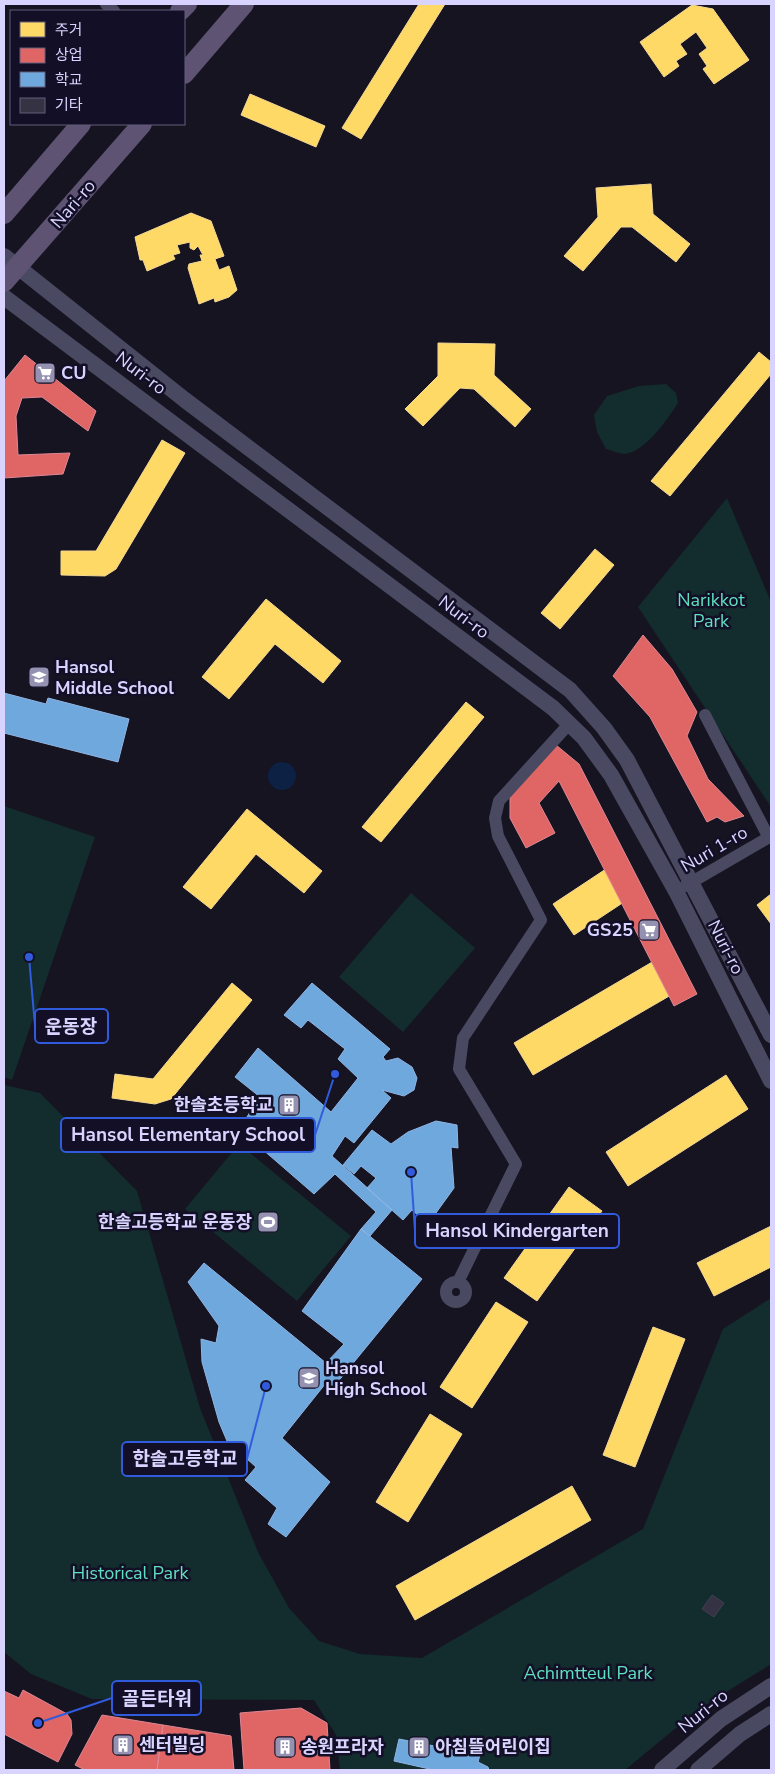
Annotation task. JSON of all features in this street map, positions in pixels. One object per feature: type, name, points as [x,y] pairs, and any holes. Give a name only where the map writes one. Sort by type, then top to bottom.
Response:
[{"type":"main road","points":[[185,73],[244,4]]},
{"type":"main road","points":[[4,214],[80,125]]},
{"type":"main road","name":"Nari-ro","points":[[4,282],[11,261],[141,125]]},
{"type":"street","name":"Nuri-ro","points":[[11,261],[186,401],[570,690],[604,728],[628,760],[771,1035]]},
{"type":"street","name":"Nuri-ro","points":[[4,297],[553,708],[584,738],[611,775],[676,891],[771,1081]]},
{"type":"street","name":"Nuri 1-ro","points":[[676,891],[770,837],[705,715]]},
{"type":"street","points":[[458,1282],[516,1164],[460,1069],[463,1038],[541,920],[498,836],[495,818],[499,802],[569,724]]},
{"type":"street","name":"Nuri-ro","points":[[662,1770],[722,1719],[771,1686]]},
{"type":"street","points":[[698,1770],[740,1734],[771,1714]]},
{"type":"green space","points":[[666,384],[676,393],[678,403],[655,434],[633,452],[623,454],[606,449],[597,432],[594,415],[607,396],[639,386]]},
{"type":"green space","name":"Narikkot Park","points":[[727,498],[771,602],[771,807],[638,607]]},
{"type":"green space","points":[[4,806],[95,837],[12,1080],[4,1077]]},
{"type":"green space","points":[[411,893],[475,948],[403,1032],[339,977]]},
{"type":"green space","points":[[4,1085],[40,1093],[137,1191],[200,1408],[258,1552],[289,1608],[319,1641],[360,1654],[422,1658],[643,1529],[723,1329],[771,1298],[771,1664],[699,1709],[625,1770],[340,1770],[336,1735],[314,1700],[92,1699],[31,1674],[4,1652]]},
{"type":"green space","name":"한솔고등학교 운동장","points":[[239,1144],[351,1236],[297,1301],[185,1209]]},
{"type":"water","points":[[282,762],[292,766],[296,776],[292,786],[282,790],[272,786],[268,776],[272,766]]},
{"type":"building: 주거","points":[[419,4],[445,4],[361,139],[342,128]]},
{"type":"building: 주거","points":[[692,5],[713,9],[749,60],[714,84],[703,69],[707,66],[699,54],[707,48],[696,32],[680,44],[687,54],[676,61],[679,66],[664,77],[640,42]]},
{"type":"building: 주거","points":[[250,94],[325,126],[316,147],[241,115]]},
{"type":"building: 주거","points":[[651,184],[653,214],[690,244],[676,262],[632,227],[621,227],[583,271],[564,256],[598,217],[596,188]]},
{"type":"building: 주거","points":[[191,213],[211,221],[224,256],[215,259],[219,270],[229,266],[237,290],[229,297],[215,302],[214,298],[199,304],[188,268],[189,264],[202,261],[200,255],[203,255],[198,246],[194,250],[190,248],[190,242],[177,245],[180,253],[173,255],[175,259],[147,271],[143,260],[140,260],[135,237]]},
{"type":"building: 주거","points":[[438,343],[495,344],[494,375],[531,409],[515,427],[474,389],[460,388],[423,426],[405,409],[438,376]]},
{"type":"building: 주거","points":[[759,352],[771,362],[771,374],[670,496],[651,481]]},
{"type":"building: 주거","points":[[162,440],[185,453],[116,569],[105,576],[61,575],[61,551],[96,551]]},
{"type":"building: 주거","points":[[595,549],[614,565],[560,629],[541,613]]},
{"type":"building: 주거","points":[[266,599],[341,661],[323,683],[275,644],[229,699],[202,677]]},
{"type":"building: 주거","points":[[466,702],[484,717],[381,842],[362,827]]},
{"type":"building: 주거","points":[[247,809],[322,871],[304,893],[256,854],[211,909],[183,887]]},
{"type":"building: 주거","points":[[615,863],[636,894],[574,935],[553,904]]},
{"type":"building: 주거","points":[[771,894],[771,924],[757,905]]},
{"type":"building: 주거","points":[[671,951],[690,984],[533,1075],[514,1043]]},
{"type":"building: 주거","points":[[232,983],[252,1000],[171,1099],[155,1104],[112,1098],[115,1074],[153,1079]]},
{"type":"building: 주거","points":[[726,1075],[748,1109],[628,1186],[606,1152]]},
{"type":"building: 주거","points":[[569,1187],[602,1211],[537,1301],[504,1278]]},
{"type":"building: 주거","points":[[771,1226],[771,1267],[714,1296],[697,1263]]},
{"type":"building: 주거","points":[[496,1302],[528,1322],[472,1408],[440,1387]]},
{"type":"building: 주거","points":[[653,1327],[685,1339],[635,1467],[603,1455]]},
{"type":"building: 주거","points":[[430,1414],[462,1434],[408,1522],[376,1502]]},
{"type":"building: 주거","points":[[572,1486],[591,1520],[415,1620],[396,1586]]},
{"type":"building: 상업","points":[[25,355],[96,411],[88,431],[42,397],[22,398],[16,416],[18,455],[70,453],[63,474],[4,478],[4,381]]},
{"type":"building: 상업","points":[[643,635],[672,669],[697,712],[687,736],[708,779],[744,816],[725,822],[717,817],[707,822],[650,717],[613,676]]},
{"type":"building: 상업","points":[[556,745],[579,764],[697,994],[674,1006],[559,781],[539,803],[555,833],[526,848],[510,818],[510,797]]},
{"type":"building: 상업","points":[[23,1690],[67,1714],[71,1720],[72,1734],[58,1762],[4,1734],[4,1691],[19,1698]]},
{"type":"building: 상업","name":"송원프라자","points":[[301,1708],[327,1723],[330,1770],[244,1770],[240,1713]]},
{"type":"building: 상업","name":"센터빌딩","points":[[102,1715],[163,1725],[157,1770],[85,1770],[75,1765]]},
{"type":"building: 상업","name":"센터빌딩","points":[[163,1725],[231,1736],[234,1770],[157,1770]]},
{"type":"building: 학교","points":[[4,693],[46,704],[48,698],[129,719],[118,762],[4,733]]},
{"type":"building: 학교","name":"한솔초등학교","points":[[312,983],[390,1049],[383,1057],[386,1061],[398,1058],[412,1067],[417,1078],[414,1090],[404,1096],[382,1090],[391,1098],[354,1143],[345,1136],[332,1156],[392,1210],[370,1236],[361,1229],[376,1212],[335,1174],[314,1194],[239,1129],[260,1097],[235,1077],[258,1048],[331,1112],[358,1078],[338,1059],[345,1049],[308,1020],[301,1028],[284,1015]]},
{"type":"building: 학교","points":[[436,1121],[457,1125],[458,1148],[451,1147],[454,1188],[428,1224],[412,1210],[403,1220],[367,1188],[376,1178],[361,1166],[354,1174],[343,1165],[372,1130],[391,1144],[408,1132]]},
{"type":"building: 학교","points":[[361,1229],[422,1279],[332,1389],[326,1383],[282,1438],[330,1482],[286,1537],[268,1524],[277,1508],[245,1480],[256,1467],[227,1441],[219,1422],[202,1362],[201,1339],[216,1343],[219,1326],[188,1282],[204,1263],[326,1363],[344,1344],[302,1311]]},
{"type":"building: 학교","name":"아침뜰어린이집","points":[[399,1739],[480,1755],[478,1762],[488,1767],[489,1770],[434,1770],[394,1761]]},
{"type":"building: 기타","points":[[712,1595],[724,1603],[714,1617],[702,1609]]},
{"type":"place","name":"CU","points":[[45,373]]},
{"type":"place","name":"Hansol Middle School","points":[[39,677]]},
{"type":"place","name":"GS25","points":[[649,930]]},
{"type":"place","name":"운동장","points":[[29,957]]},
{"type":"place","name":"Hansol Elementary School","points":[[335,1074]]},
{"type":"place","name":"한솔초등학교","points":[[289,1105]]},
{"type":"place","name":"Hansol Kindergarten","points":[[411,1172]]},
{"type":"place","name":"한솔고등학교 운동장","points":[[268,1222]]},
{"type":"place","name":"Hansol High School","points":[[309,1378]]},
{"type":"place","name":"한솔고등학교","points":[[266,1386]]},
{"type":"place","name":"골든타워","points":[[38,1723]]},
{"type":"place","name":"센터빌딩","points":[[123,1745]]},
{"type":"place","name":"송원프라자","points":[[285,1747]]},
{"type":"place","name":"아침뜰어린이집","points":[[419,1747]]},
{"type":"park label","name":"Historical Park","points":[[130,1573]]},
{"type":"park label","name":"Achimtteul Park","points":[[588,1673]]}]
